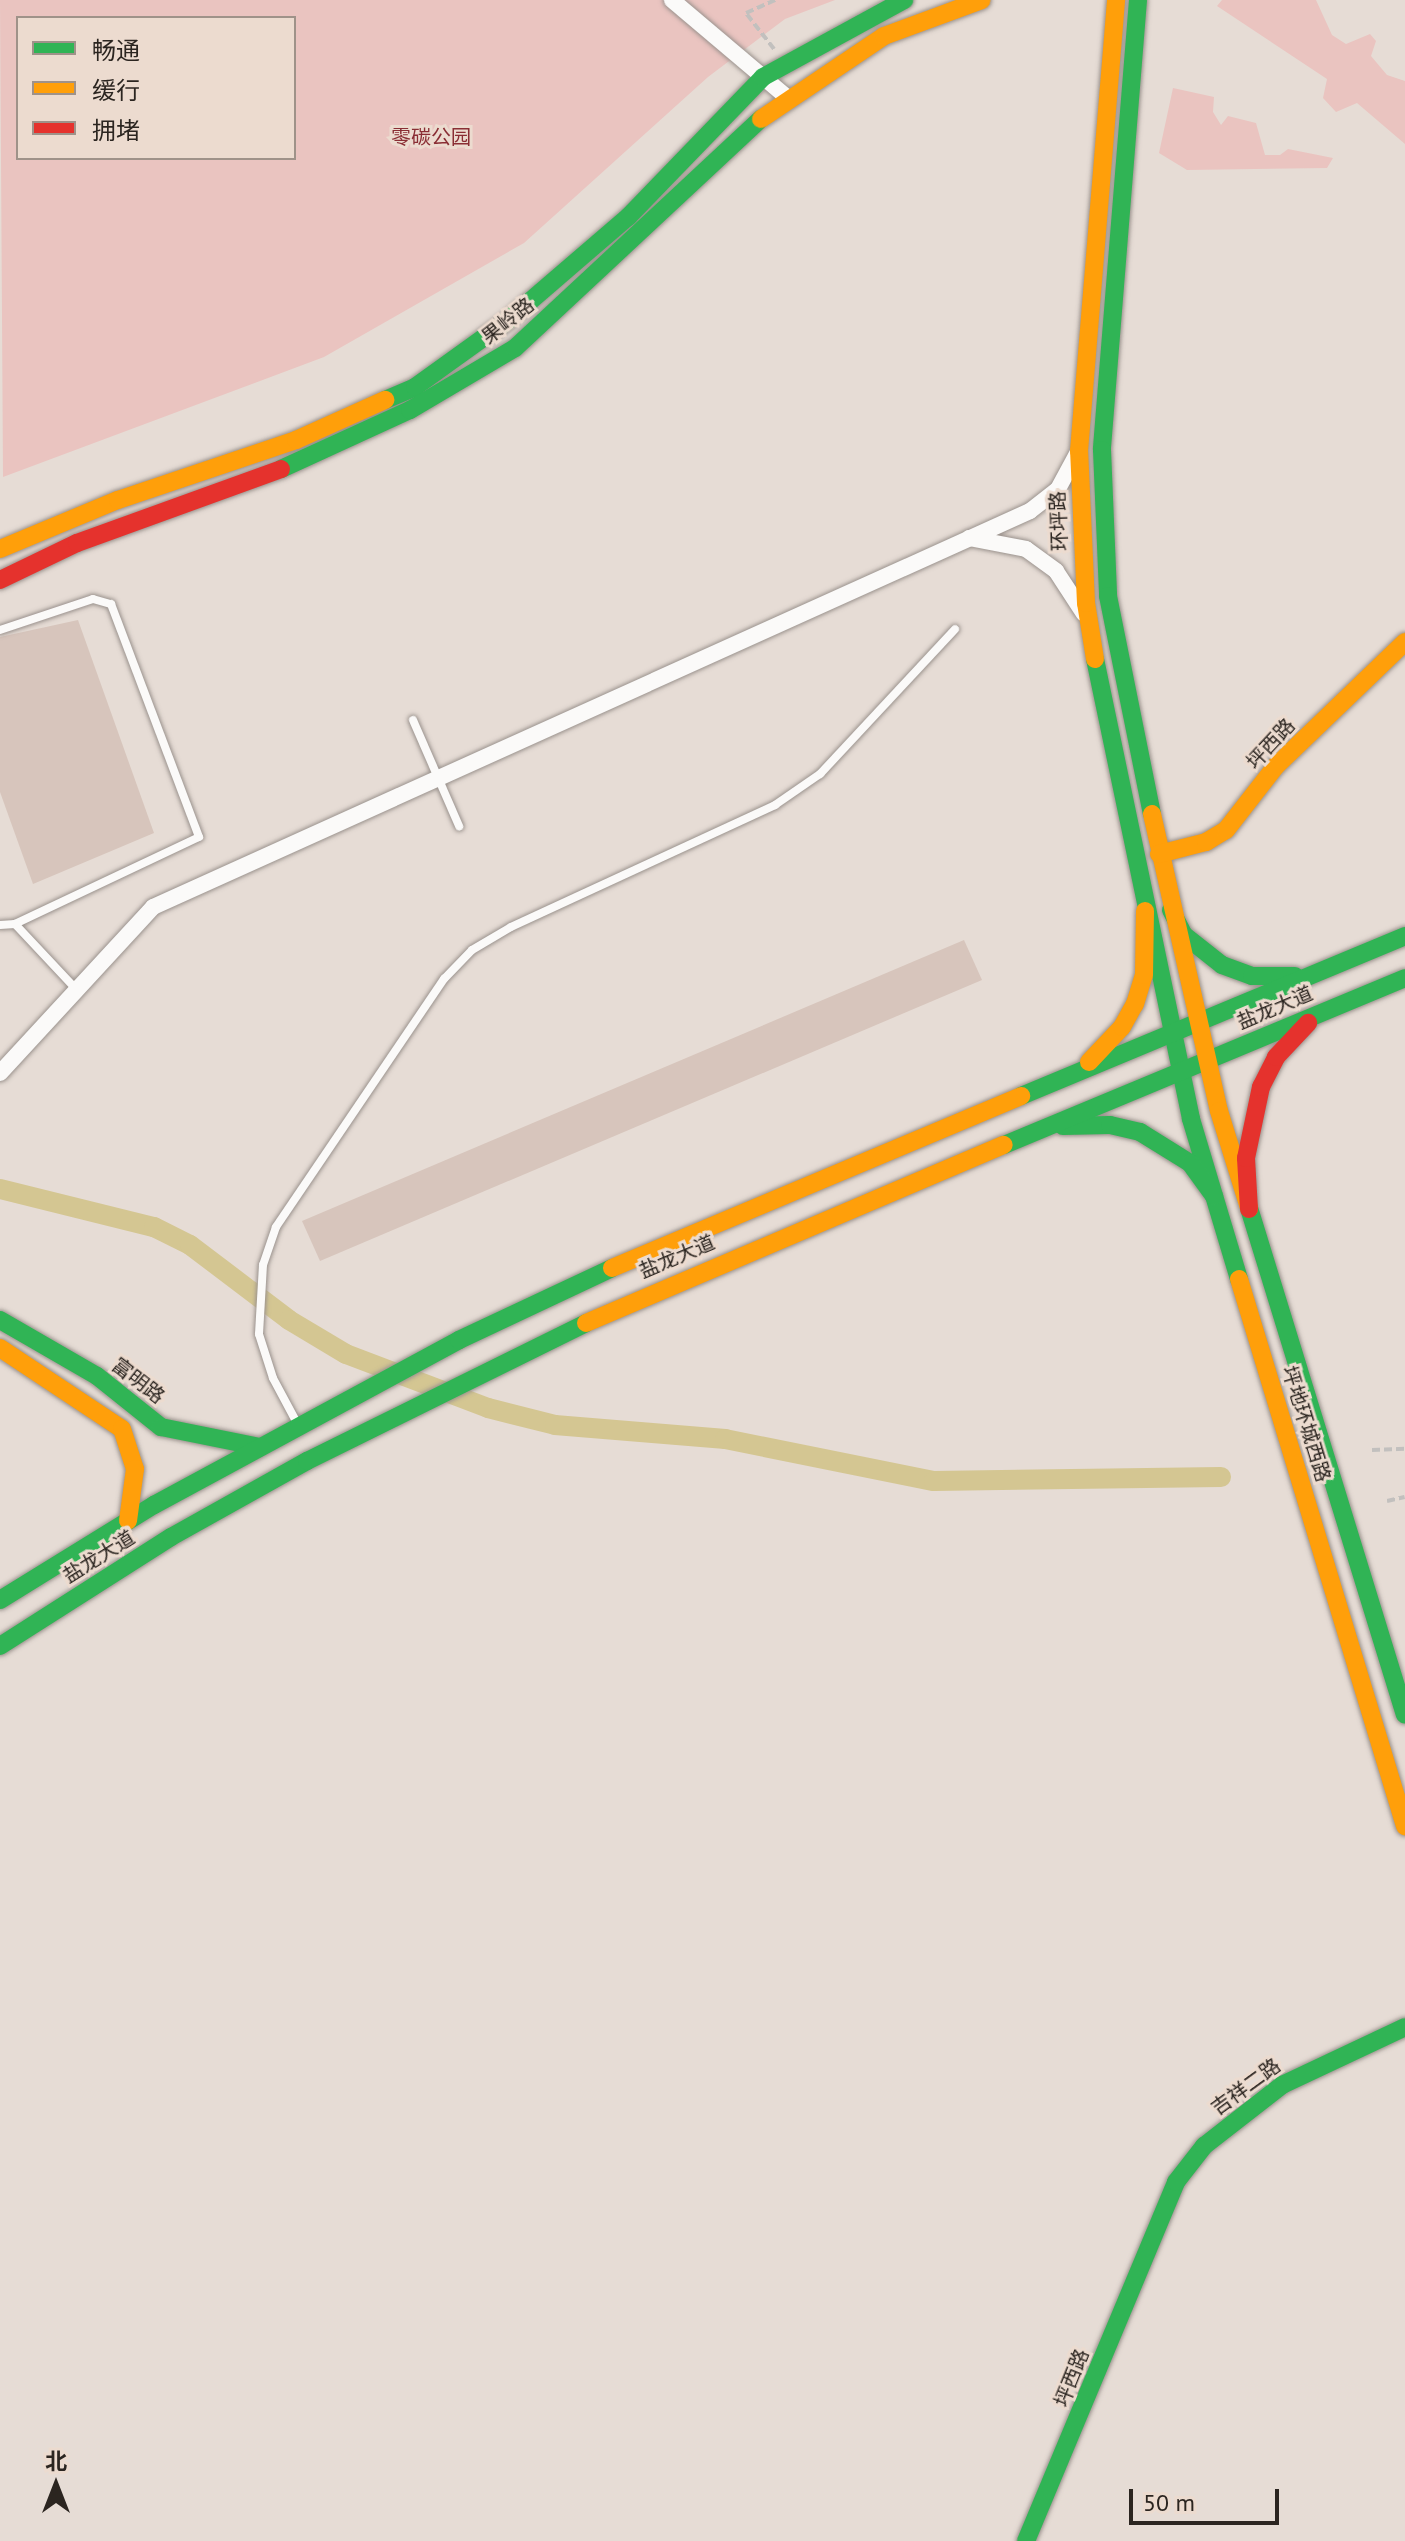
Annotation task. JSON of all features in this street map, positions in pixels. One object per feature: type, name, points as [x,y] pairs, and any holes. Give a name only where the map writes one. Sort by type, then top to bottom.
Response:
[{"type":"main road","name":"果岭路","points":[[0,549],[118,500],[296,440],[415,387],[507,321],[628,217],[763,77],[904,0]]},
{"type":"main road","name":"果岭路","points":[[0,580],[77,543],[313,457],[410,410],[515,348],[788,98],[884,36],[982,0]]},
{"type":"main road","name":"环坪路","points":[[1116,0],[1079,451],[1089,623],[1171,1034]]},
{"type":"main road","points":[[1138,0],[1107,369],[1102,523],[1122,684],[1197,1023]]},
{"type":"main road","name":"坪西路","points":[[1159,854],[1206,842],[1232,824],[1276,766],[1405,642]]},
{"type":"main road","points":[[1171,910],[1184,935],[1222,965],[1252,976],[1315,974]]},
{"type":"main road","points":[[1071,1076],[1100,1054],[1135,1004],[1144,975],[1145,911]]},
{"type":"main road","name":"盐龙大道","points":[[0,1600],[128,1521],[298,1426],[497,1323],[614,1267],[1405,936]]},
{"type":"main road","name":"盐龙大道","points":[[0,1646],[171,1537],[394,1417],[535,1346],[630,1301],[1405,978]]},
{"type":"main road","points":[[1249,1209],[1246,1158],[1261,1087],[1294,1034],[1322,1012]]},
{"type":"main road","name":"坪地环城西路","points":[[1197,1023],[1249,1209],[1405,1715]]},
{"type":"main road","name":"坪地环城西路","points":[[1171,1034],[1214,1196],[1405,1826]]},
{"type":"main road","points":[[1040,1130],[1077,1124],[1140,1132],[1190,1163],[1214,1196]]},
{"type":"main road","name":"富明路","points":[[0,1320],[97,1376],[161,1427],[260,1447]]},
{"type":"main road","points":[[0,1348],[122,1429],[135,1469],[128,1521]]},
{"type":"main road","name":"吉祥二路","points":[[1155,2230],[1176,2182],[1204,2146],[1242,2114],[1331,2058],[1405,2027]]},
{"type":"main road","name":"坪西路","points":[[1026,2541],[1155,2230]]},
{"type":"street","points":[[672,0],[788,98]]},
{"type":"street","points":[[0,1073],[75,988],[153,907],[1030,511],[1058,489],[1079,451]]},
{"type":"street","points":[[969,538],[1026,549],[1056,571],[1089,623]]},
{"type":"lane","points":[[0,630],[93,599],[111,604],[199,837],[15,924],[0,925]]},
{"type":"lane","points":[[298,1426],[273,1378],[260,1323],[262,1281],[276,1227],[299,1188],[444,979],[472,950],[511,927],[775,805],[820,774],[955,629]]},
{"type":"lane","points":[[413,720],[459,826]]},
{"type":"lane","points":[[15,924],[75,988]]},
{"type":"path","points":[[775,0],[746,13],[786,64]]},
{"type":"path","points":[[1372,1450],[1405,1449]]},
{"type":"path","points":[[1387,1501],[1405,1497]]},
{"type":"green space","name":"零碳公园","points":[[0,0],[835,0],[785,19],[708,77],[524,243],[324,357],[3,477]]},
{"type":"green space","points":[[1222,0],[1316,0],[1332,35],[1346,44],[1370,34],[1376,41],[1371,56],[1387,75],[1405,81],[1405,144],[1357,103],[1336,112],[1323,98],[1327,79],[1217,6]]},
{"type":"green space","points":[[1173,88],[1214,97],[1213,112],[1221,125],[1228,116],[1256,123],[1265,155],[1280,155],[1288,149],[1333,158],[1327,168],[1187,170],[1159,153]]},
{"type":"building","points":[[78,620],[154,833],[33,884],[0,792],[0,637]]},
{"type":"building","points":[[964,940],[982,980],[320,1261],[302,1221]]},
{"type":"waterway","points":[[0,1189],[154,1227],[190,1245],[289,1320],[346,1354],[488,1408],[555,1425],[725,1439],[934,1481],[1221,1477]]},
{"type":"traffic: fast","points":[[385,400],[415,387],[507,321],[628,217],[763,77],[904,0]]},
{"type":"traffic: fast","points":[[1138,0],[1102,450],[1108,596],[1152,814]]},
{"type":"traffic: fast","points":[[281,469],[410,410],[515,348],[761,119]]},
{"type":"traffic: fast","points":[[1095,659],[1191,1119],[1239,1279]]},
{"type":"traffic: fast","points":[[1171,910],[1184,935],[1222,965],[1252,976],[1295,976]]},
{"type":"traffic: fast","points":[[1021,1096],[1405,936]]},
{"type":"traffic: fast","points":[[1004,1145],[1405,978]]},
{"type":"traffic: fast","points":[[1063,1126],[1110,1125],[1140,1132],[1190,1163],[1214,1196]]},
{"type":"traffic: fast","points":[[1249,1208],[1405,1715]]},
{"type":"traffic: fast","points":[[0,1600],[154,1505],[459,1340],[612,1268]]},
{"type":"traffic: fast","points":[[0,1320],[97,1376],[161,1427],[260,1447]]},
{"type":"traffic: fast","points":[[0,1646],[171,1537],[307,1461],[586,1323]]},
{"type":"traffic: fast","points":[[1026,2541],[1176,2182],[1204,2146],[1282,2085],[1405,2027]]},
{"type":"traffic: slow","points":[[761,119],[884,36],[982,0]]},
{"type":"traffic: slow","points":[[1095,659],[1086,603],[1079,451],[1116,0]]},
{"type":"traffic: slow","points":[[0,549],[118,500],[296,440],[385,400]]},
{"type":"traffic: slow","points":[[1159,854],[1206,842],[1226,830],[1276,766],[1405,642]]},
{"type":"traffic: slow","points":[[1152,814],[1219,1111],[1249,1208]]},
{"type":"traffic: slow","points":[[1089,1062],[1122,1027],[1135,1004],[1144,975],[1145,911]]},
{"type":"traffic: slow","points":[[612,1268],[1021,1096]]},
{"type":"traffic: slow","points":[[586,1323],[1004,1145]]},
{"type":"traffic: slow","points":[[1239,1279],[1405,1826]]},
{"type":"traffic: slow","points":[[0,1348],[122,1429],[135,1469],[128,1521]]},
{"type":"traffic: jam","points":[[0,580],[77,543],[281,469]]},
{"type":"traffic: jam","points":[[1249,1209],[1246,1158],[1261,1087],[1276,1057],[1308,1023]]}]
